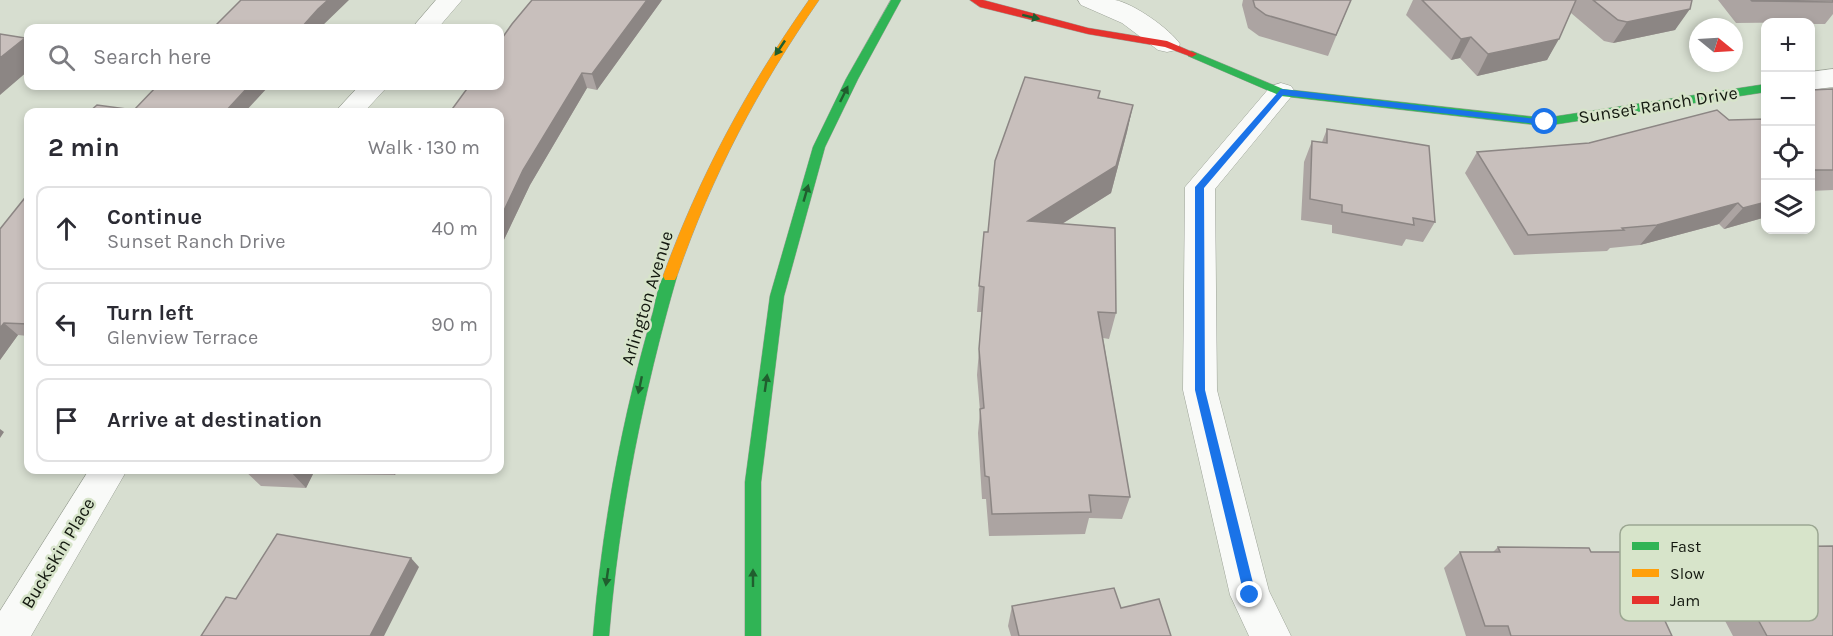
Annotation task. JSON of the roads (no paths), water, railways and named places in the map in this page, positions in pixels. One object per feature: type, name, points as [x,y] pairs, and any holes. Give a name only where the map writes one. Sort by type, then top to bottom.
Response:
[{"type":"main road","name":"Arlington Avenue","points":[[601,636],[620,479],[643,373],[668,279],[701,189],[742,110],[779,48],[814,0]]},
{"type":"main road","points":[[753,636],[753,482],[777,296],[819,147],[852,79],[896,0]]},
{"type":"main road","name":"Sunset Ranch Drive","points":[[975,0],[984,5],[1088,31],[1167,44],[1281,92],[1545,122],[1761,89]]},
{"type":"street","points":[[428,24],[450,0]]},
{"type":"street","name":"Sunset Ranch Drive","points":[[1090,0],[1118,8],[1139,20],[1167,44]]},
{"type":"street","points":[[1815,80],[1833,78]]},
{"type":"street","points":[[354,108],[370,90]]},
{"type":"street","points":[[1270,636],[1250,595],[1200,390],[1200,187],[1281,92]]},
{"type":"street","name":"Buckskin Place","points":[[8,636],[107,474]]}]
